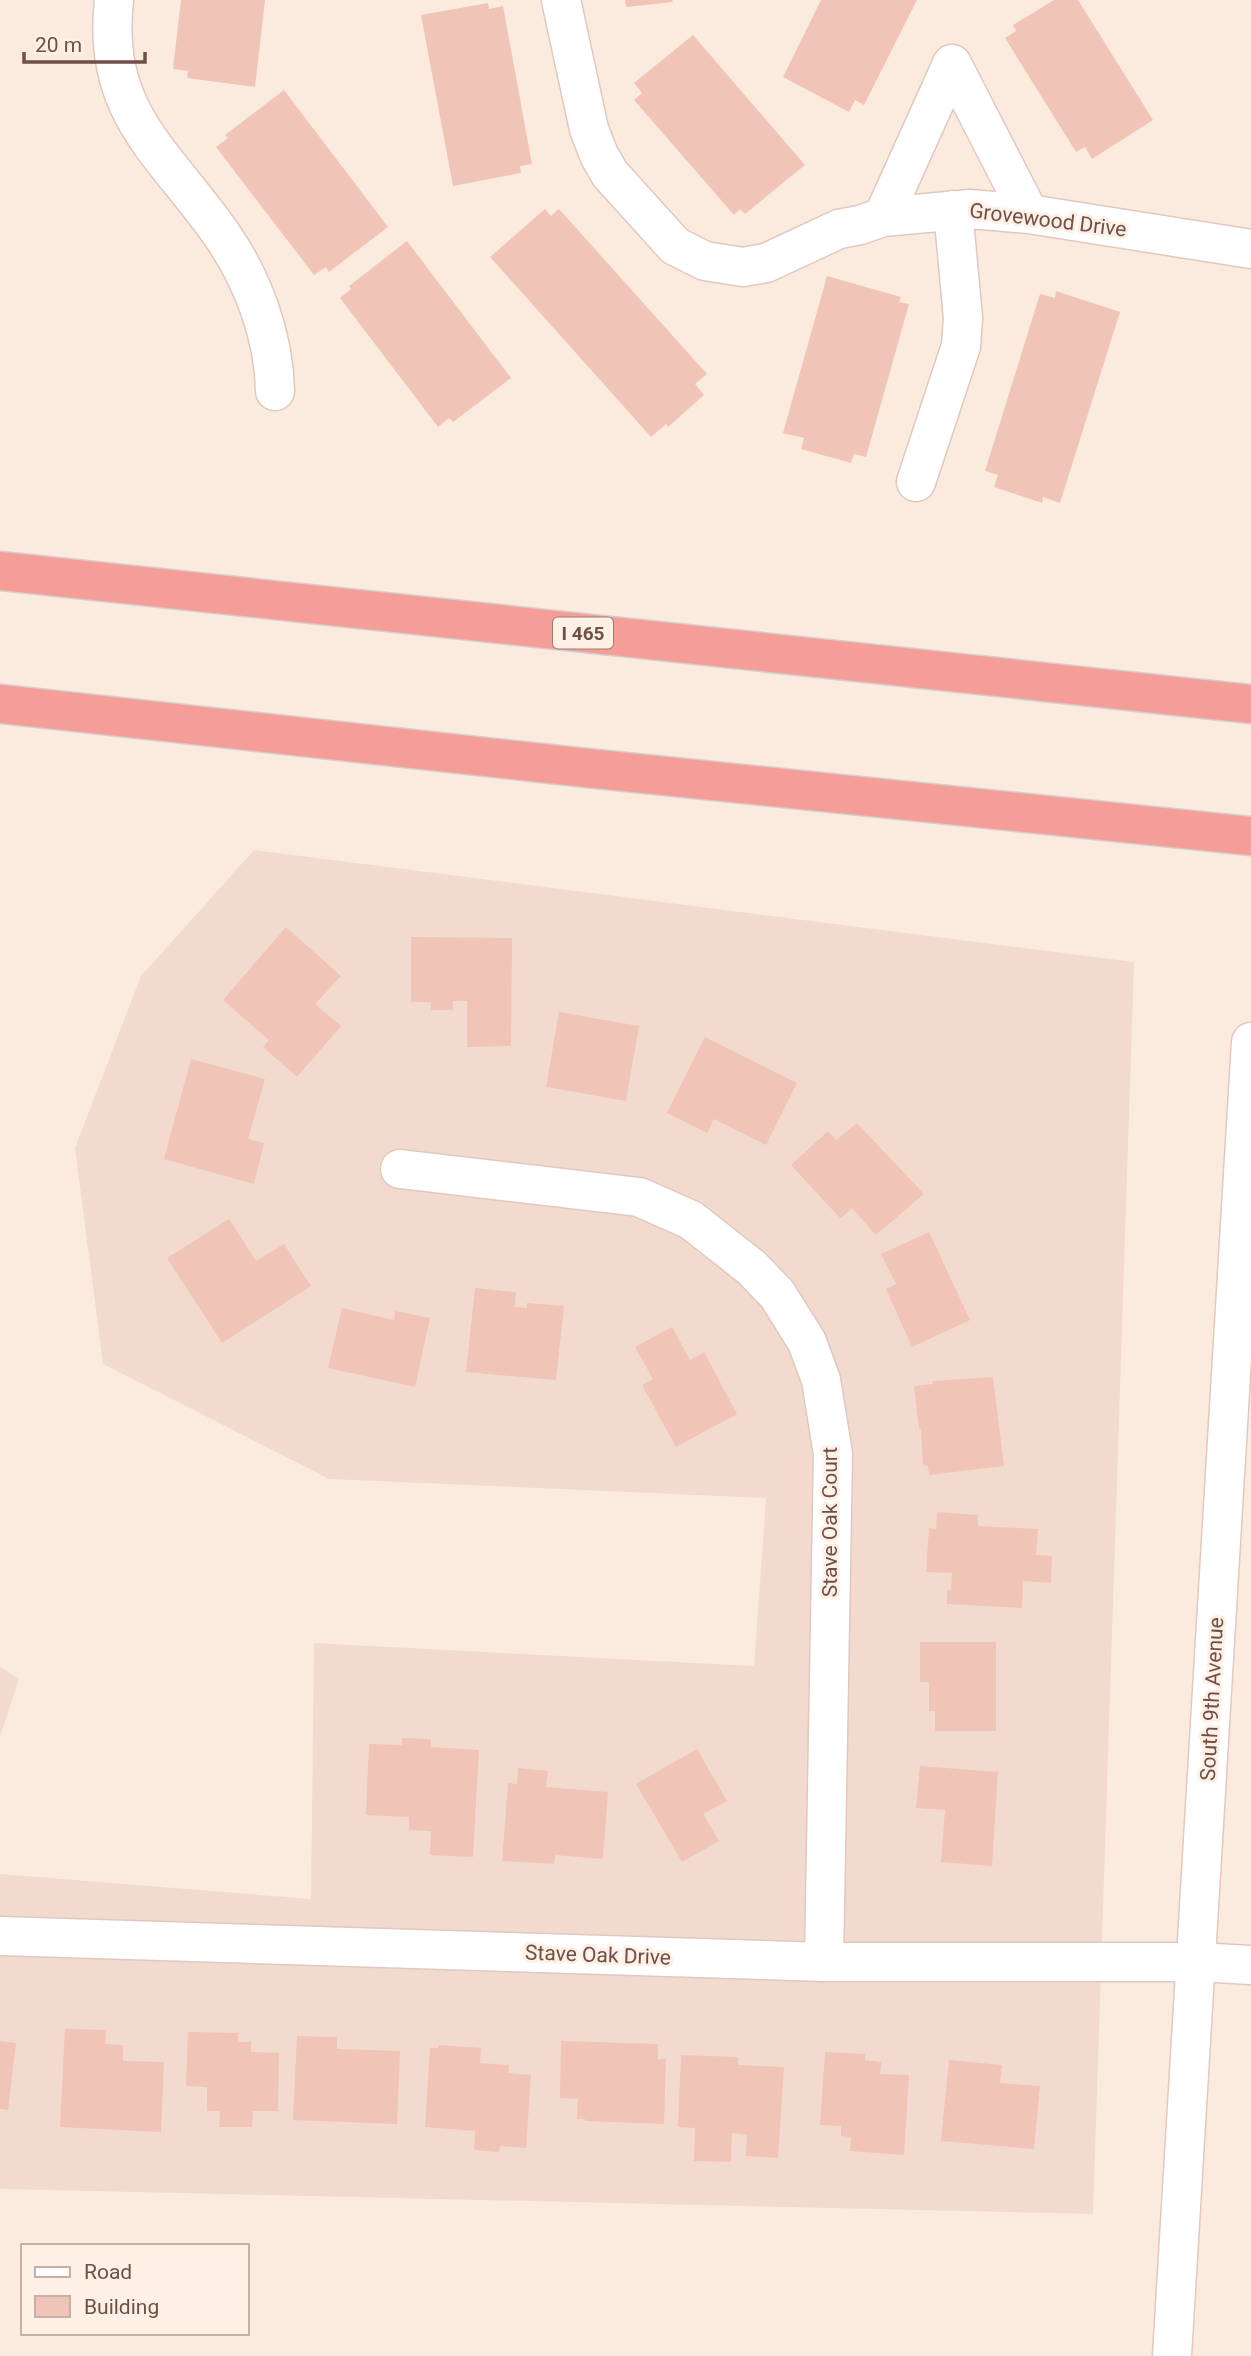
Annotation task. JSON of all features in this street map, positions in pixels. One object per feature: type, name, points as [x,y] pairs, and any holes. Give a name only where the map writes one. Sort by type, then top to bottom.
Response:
[{"type":"highway","name":"I 465","points":[[0,571],[1251,704]]},
{"type":"highway","points":[[0,704],[1251,836]]},
{"type":"street","points":[[114,0],[113,52],[130,112],[152,146],[221,234],[244,273],[266,329],[275,391]]},
{"type":"street","name":"Grovewood Drive","points":[[561,0],[589,130],[599,155],[610,174],[680,250],[722,265],[743,267],[766,263],[839,229],[883,217],[970,209],[1029,214],[1251,249]]},
{"type":"street","points":[[883,217],[953,64],[1029,214]]},
{"type":"street","points":[[916,482],[961,346],[963,318],[953,211]]},
{"type":"street","name":"South 9th Avenue","points":[[1172,2356],[1251,1042]]},
{"type":"street","name":"Stave Oak Court","points":[[400,1169],[639,1197],[691,1220],[752,1268],[777,1294],[807,1342],[821,1380],[833,1454],[824,1962]]},
{"type":"street","name":"Stave Oak Drive","points":[[0,1936],[824,1962],[1197,1962],[1251,1965]]},
{"type":"shaded area","points":[[254,850],[1134,962],[1093,2214],[0,2189],[0,1874],[311,1899],[314,1643],[754,1666],[766,1498],[329,1479],[103,1364],[75,1148],[141,976]]},
{"type":"shaded area","points":[[0,1667],[19,1679],[0,1737]]},
{"type":"building","points":[[181,0],[265,0],[255,87],[187,78],[188,71],[173,69]]},
{"type":"building","points":[[625,0],[672,0],[673,2],[626,7]]},
{"type":"building","points":[[821,0],[917,0],[864,105],[855,100],[849,112],[783,77]]},
{"type":"building","points":[[1054,0],[1078,0],[1153,120],[1092,159],[1085,147],[1076,152],[1005,38],[1016,31],[1013,25]]},
{"type":"building","points":[[488,3],[489,9],[503,6],[532,164],[520,166],[521,173],[453,186],[421,15]]},
{"type":"building","points":[[693,35],[805,165],[745,214],[740,209],[734,215],[634,100],[642,93],[634,83]]},
{"type":"building","points":[[284,90],[388,227],[329,272],[326,267],[314,275],[216,147],[228,138],[225,135]]},
{"type":"building","points":[[545,209],[551,216],[559,209],[707,374],[695,384],[704,395],[668,427],[666,424],[651,437],[490,257]]},
{"type":"building","points":[[407,241],[511,378],[453,422],[449,418],[438,427],[340,298],[351,289],[349,286]]},
{"type":"building","points":[[827,276],[901,297],[899,302],[909,304],[866,457],[854,454],[851,463],[801,449],[804,438],[783,433]]},
{"type":"building","points":[[1056,291],[1120,312],[1060,503],[1043,497],[1042,503],[994,487],[998,475],[985,471],[1040,294],[1055,298]]},
{"type":"building","points":[[286,927],[341,976],[315,1004],[341,1026],[297,1077],[263,1047],[269,1040],[223,1000]]},
{"type":"building","points":[[411,937],[512,938],[511,1046],[467,1047],[467,1001],[453,1001],[453,1010],[431,1010],[431,1002],[411,1002]]},
{"type":"building","points":[[559,1012],[639,1026],[626,1101],[546,1087]]},
{"type":"building","points":[[705,1037],[797,1083],[766,1145],[714,1119],[707,1133],[667,1113]]},
{"type":"building","points":[[191,1059],[265,1079],[248,1139],[264,1143],[254,1184],[164,1159]]},
{"type":"building","points":[[857,1123],[924,1194],[876,1235],[852,1208],[841,1218],[838,1216],[791,1165],[828,1131],[836,1140]]},
{"type":"building","points":[[229,1219],[256,1261],[284,1244],[311,1286],[222,1343],[167,1258]]},
{"type":"building","points":[[929,1232],[970,1320],[912,1347],[886,1289],[896,1284],[881,1254]]},
{"type":"building","points":[[475,1288],[516,1292],[515,1307],[527,1308],[527,1303],[564,1306],[556,1380],[466,1372]]},
{"type":"building","points":[[342,1308],[394,1320],[395,1311],[430,1318],[415,1387],[328,1368]]},
{"type":"building","points":[[672,1327],[690,1360],[704,1352],[737,1414],[676,1447],[642,1385],[653,1379],[635,1347]]},
{"type":"building","points":[[993,1377],[1004,1466],[929,1475],[928,1466],[923,1465],[914,1386],[933,1384],[932,1381]]},
{"type":"building","points":[[937,1512],[978,1515],[978,1526],[1038,1529],[1036,1555],[1052,1556],[1051,1583],[1023,1581],[1022,1608],[947,1604],[947,1590],[951,1590],[952,1573],[926,1572],[929,1528],[936,1529]]},
{"type":"building","points":[[920,1642],[996,1642],[996,1731],[935,1731],[935,1711],[929,1711],[929,1682],[920,1682]]},
{"type":"building","points":[[402,1738],[431,1739],[431,1747],[479,1750],[473,1857],[430,1855],[431,1831],[409,1830],[409,1817],[366,1815],[369,1744],[402,1745]]},
{"type":"building","points":[[697,1749],[727,1801],[703,1814],[719,1841],[682,1862],[636,1784]]},
{"type":"building","points":[[920,1766],[998,1772],[992,1866],[941,1862],[945,1810],[916,1808]]},
{"type":"building","points":[[518,1768],[548,1771],[546,1787],[608,1792],[603,1859],[555,1855],[554,1864],[502,1861],[508,1783],[517,1784]]},
{"type":"building","points":[[65,2029],[106,2030],[105,2044],[123,2045],[123,2061],[164,2062],[161,2132],[60,2127]]},
{"type":"building","points":[[188,2032],[238,2033],[238,2042],[251,2042],[251,2052],[279,2053],[278,2111],[253,2111],[252,2127],[219,2127],[220,2111],[207,2111],[207,2087],[186,2086]]},
{"type":"building","points":[[297,2036],[337,2037],[337,2049],[400,2051],[397,2124],[293,2120]]},
{"type":"building","points":[[0,2041],[16,2043],[8,2110],[0,2109]]},
{"type":"building","points":[[561,2041],[658,2044],[658,2059],[666,2059],[664,2124],[577,2119],[578,2099],[560,2098]]},
{"type":"building","points":[[438,2045],[481,2048],[480,2063],[509,2065],[508,2073],[531,2075],[526,2148],[500,2146],[499,2152],[474,2150],[475,2131],[425,2127],[430,2048],[438,2048]]},
{"type":"building","points":[[825,2052],[865,2054],[865,2060],[881,2062],[880,2074],[909,2075],[904,2155],[850,2151],[851,2137],[841,2136],[841,2126],[820,2125]]},
{"type":"building","points":[[681,2055],[738,2057],[738,2065],[784,2067],[778,2158],[746,2156],[747,2135],[732,2133],[731,2162],[694,2161],[695,2128],[678,2127]]},
{"type":"building","points":[[949,2060],[1002,2065],[1000,2083],[1040,2086],[1034,2149],[941,2141]]}]
